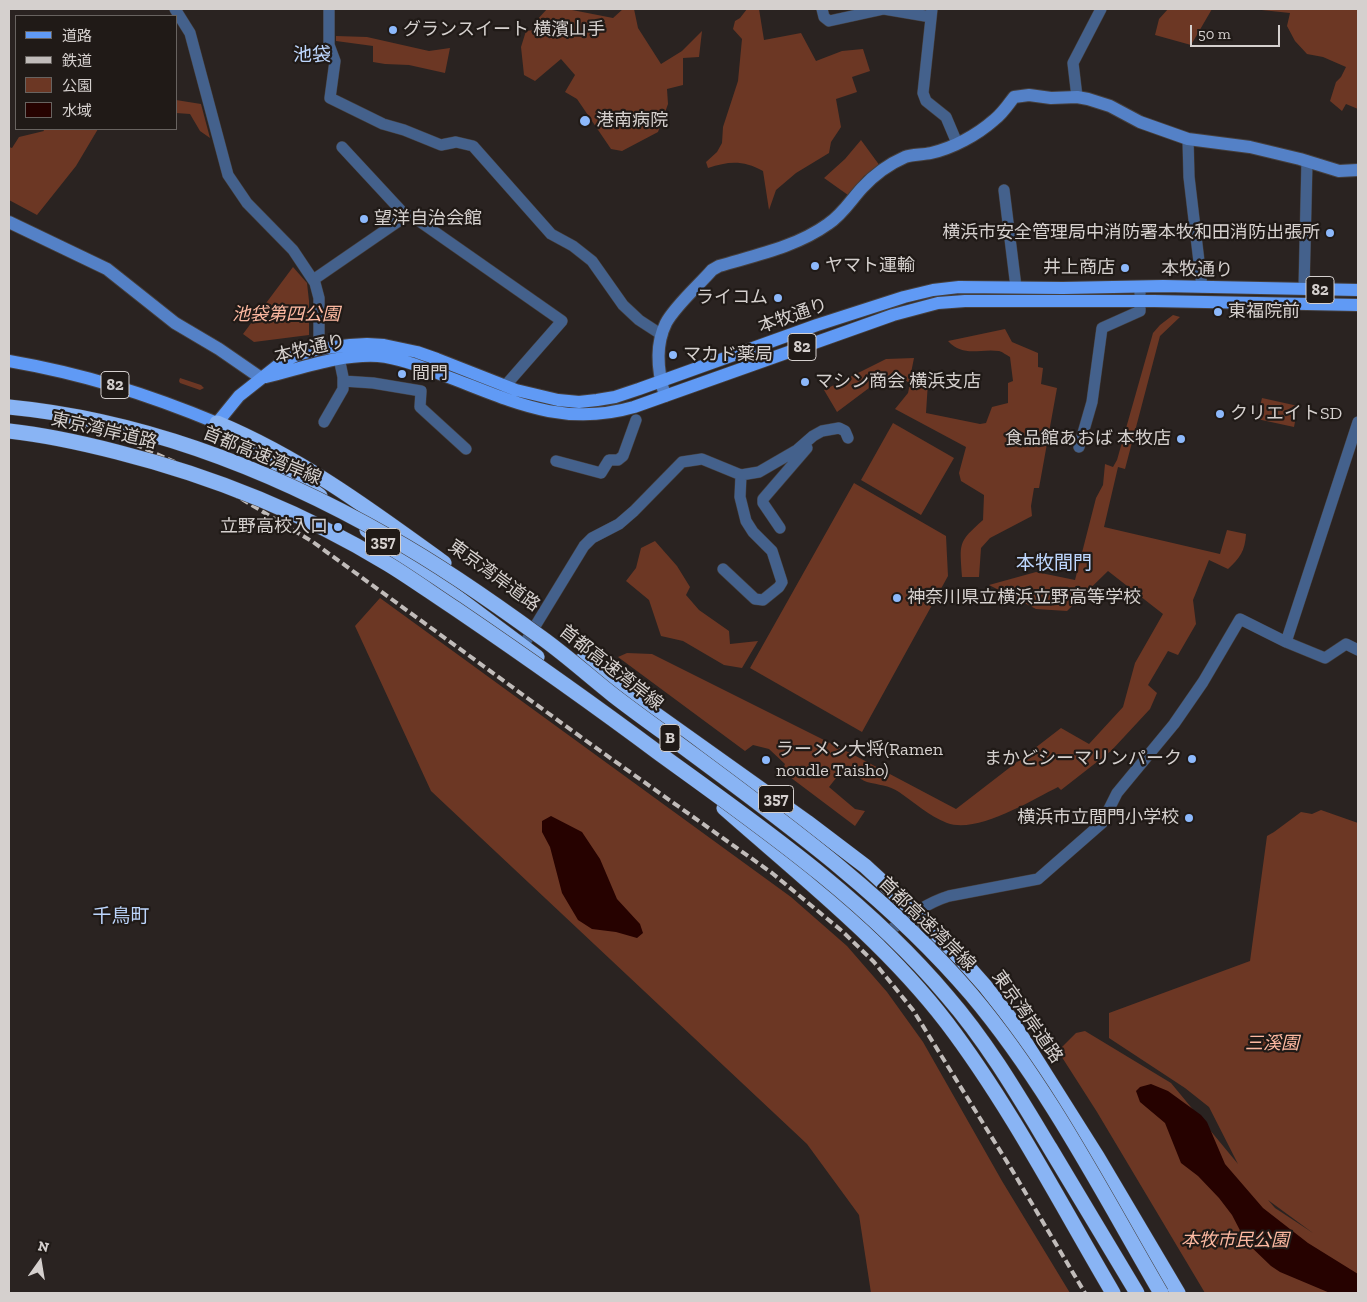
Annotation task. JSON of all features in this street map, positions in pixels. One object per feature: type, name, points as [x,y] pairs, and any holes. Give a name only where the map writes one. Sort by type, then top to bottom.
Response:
[{"type":"highway","name":"首都高速湾岸線","points":[[9,408],[45,410],[153,435],[264,474],[334,506],[402,545],[545,640],[614,696],[764,807],[874,897],[910,930],[971,995],[999,1030],[1058,1116],[1160,1293]]},
{"type":"highway","name":"東京湾岸道路","points":[[217,423],[246,435],[312,470],[358,500],[535,629],[807,822],[865,866],[915,912],[973,973],[1009,1017],[1098,1158],[1178,1293]]},
{"type":"highway","name":"B","points":[[9,432],[100,450],[176,471],[250,498],[352,547],[443,604],[538,669],[767,835],[880,930],[917,968],[975,1037],[1013,1093],[1135,1293]]},
{"type":"highway","name":"東京湾岸道路","points":[[246,435],[267,456],[524,646],[654,745],[893,961],[946,1023],[978,1067],[1015,1126],[1113,1293]]},
{"type":"main road","name":"本牧通り","points":[[217,423],[239,396],[282,362],[296,355],[319,349],[367,344],[400,348],[437,359],[505,386],[534,395],[578,402],[615,397],[817,325],[904,297],[933,290],[959,287],[1202,287],[1358,290]]},
{"type":"main road","name":"本牧通り","points":[[261,378],[313,363],[339,358],[371,356],[417,365],[507,400],[558,412],[593,415],[628,408],[665,396],[893,315],[938,303],[983,301],[1140,301],[1200,307],[1358,305]]},
{"type":"main road","name":"82","points":[[9,361],[70,373],[128,388],[217,423]]},
{"type":"street","points":[[174,9],[190,33],[228,175],[247,203],[293,250],[313,280],[319,298],[319,349]]},
{"type":"street","points":[[329,9],[329,45],[335,61],[330,98],[383,124],[404,130],[441,145],[456,142],[473,146],[551,234],[573,246],[592,261],[623,305],[639,320],[662,335]]},
{"type":"street","points":[[822,9],[824,17],[829,21],[884,9],[931,13],[923,93],[926,101],[946,116],[957,143]]},
{"type":"street","points":[[1078,97],[1073,63],[1101,9]]},
{"type":"street","points":[[665,396],[659,365],[662,335],[666,322],[712,270],[804,238],[829,224],[848,206],[862,187],[877,174],[906,157],[930,153],[976,134],[995,120],[1014,98],[1029,95],[1051,98],[1078,97],[1110,106],[1140,122],[1188,139],[1250,148],[1307,161],[1339,171],[1358,170]]},
{"type":"street","points":[[1188,139],[1189,177],[1202,287]]},
{"type":"street","points":[[342,147],[406,216]]},
{"type":"street","points":[[1304,289],[1307,161]]},
{"type":"street","points":[[1004,190],[1016,287]]},
{"type":"street","points":[[313,280],[406,216],[412,216],[562,321],[505,386]]},
{"type":"street","points":[[9,222],[107,269],[175,323],[219,349],[261,378]]},
{"type":"street","points":[[1079,447],[1092,402],[1102,328],[1140,311],[1140,287]]},
{"type":"street","points":[[324,422],[343,389],[339,358]]},
{"type":"street","points":[[343,382],[373,383],[421,391],[420,407],[466,449]]},
{"type":"street","points":[[556,461],[601,473],[610,460],[618,460],[623,456],[636,420]]},
{"type":"street","points":[[1286,642],[1358,422]]},
{"type":"street","points":[[524,646],[584,546],[592,538],[619,524],[682,462],[702,459],[741,475],[759,472],[797,450],[812,436],[822,432],[839,428],[845,431],[848,438]]},
{"type":"street","points":[[780,528],[763,503],[763,498],[822,432]]},
{"type":"street","points":[[723,569],[755,599],[763,600],[780,587],[782,582],[772,551],[753,532],[746,521],[740,497],[741,475]]},
{"type":"street","points":[[874,943],[915,912],[936,900],[1038,879],[1058,864],[1102,823],[1117,793],[1174,724],[1198,689],[1240,619],[1286,642],[1325,658],[1346,644],[1358,650]]},
{"type":"green space","points":[[547,9],[567,9],[613,18],[623,9],[634,9],[638,28],[661,64],[682,51],[702,31],[699,57],[683,58],[683,85],[667,89],[668,104],[658,132],[622,151],[611,149],[577,99],[565,92],[575,75],[561,59],[535,81],[524,75],[521,47],[526,31],[534,30],[536,21]]},
{"type":"green space","points":[[747,9],[759,9],[764,40],[801,33],[816,61],[842,51],[863,49],[870,71],[852,77],[857,92],[836,99],[841,127],[831,142],[829,153],[796,173],[776,190],[769,210],[763,171],[742,163],[729,163],[708,168],[706,162],[717,152],[722,143],[723,127],[738,81],[742,39],[733,29],[735,21]]},
{"type":"green space","points":[[1168,9],[1212,9],[1191,45],[1155,35],[1159,19]]},
{"type":"green space","points":[[1252,9],[1358,9],[1358,109],[1346,104],[1342,111],[1330,101],[1336,82],[1346,67],[1323,57],[1307,54],[1295,41],[1287,26],[1290,13]]},
{"type":"green space","points":[[336,36],[367,37],[429,51],[450,48],[445,73],[409,65],[373,62],[373,46],[336,41]]},
{"type":"green space","points":[[178,100],[201,104],[210,138],[200,131],[190,114],[178,113]]},
{"type":"green space","points":[[97,130],[76,166],[37,215],[9,200],[9,147],[12,148],[19,137],[44,131]]},
{"type":"green space","points":[[861,140],[880,166],[864,176],[848,195],[824,178],[845,159]]},
{"type":"green space","name":"池袋第四公園","points":[[293,267],[307,283],[309,335],[254,342],[243,334]]},
{"type":"green space","points":[[1173,315],[1180,317],[1160,336],[1125,469],[1118,467],[1104,527],[1220,554],[1227,530],[1246,534],[1243,550],[1239,558],[1228,569],[1209,560],[1193,600],[1196,624],[1178,655],[1168,651],[1148,685],[1157,693],[1150,709],[1111,751],[1061,790],[1058,787],[988,820],[959,825],[940,820],[895,790],[867,782],[844,768],[829,787],[855,809],[865,811],[855,826],[782,771],[785,764],[769,749],[753,745],[745,751],[618,657],[627,653],[652,654],[852,754],[956,809],[1061,728],[1089,744],[1123,707],[1135,663],[1163,614],[1108,571],[1067,611],[1036,609],[989,585],[1036,572],[1075,580],[1096,498],[1103,485],[1105,464],[1113,467],[1117,460],[1153,333]]},
{"type":"green space","points":[[1005,329],[1012,342],[1038,353],[1038,367],[1043,368],[1041,384],[1057,388],[1039,488],[1034,488],[1031,506],[1032,516],[990,538],[981,548],[979,577],[962,577],[962,544],[968,534],[983,520],[984,495],[961,481],[959,473],[966,447],[895,409],[908,393],[910,384],[898,373],[869,388],[837,412],[824,390],[886,359],[914,358],[911,373],[928,382],[926,413],[980,424],[986,423],[992,407],[1008,403],[1008,383],[1013,381],[1010,357],[1002,352],[992,350],[966,351],[948,341]]},
{"type":"green space","points":[[180,378],[201,385],[204,388],[200,390],[180,383]]},
{"type":"green space","points":[[1262,398],[1298,406],[1294,427],[1257,419]]},
{"type":"green space","points":[[893,423],[954,458],[921,515],[861,480]]},
{"type":"green space","points":[[854,483],[946,536],[948,576],[862,732],[750,668]]},
{"type":"green space","points":[[655,541],[677,566],[690,587],[686,595],[699,610],[729,631],[730,644],[758,641],[742,668],[724,665],[683,641],[661,636],[649,600],[626,581],[636,568],[641,548]]},
{"type":"green space","points":[[380,598],[791,897],[847,946],[887,992],[923,1042],[1002,1181],[1070,1293],[871,1293],[859,1215],[807,1144],[431,791],[355,626]]},
{"type":"green space","name":"三溪園","points":[[1321,810],[1358,823],[1358,1293],[1205,1293],[1097,1112],[1058,1051],[1076,1033],[1085,1031],[1171,1083],[1238,1164],[1209,1107],[1185,1088],[1109,1038],[1109,1013],[1250,961],[1267,836],[1301,812],[1312,814]],"holes":[[[1268,1200],[1313,1233],[1275,1208]]]},
{"type":"water","points":[[551,816],[582,832],[600,859],[617,899],[640,924],[643,933],[637,938],[616,932],[592,929],[578,920],[562,893],[550,847],[542,832],[542,821]]},
{"type":"water","points":[[1151,1084],[1168,1091],[1201,1115],[1207,1122],[1225,1164],[1263,1208],[1308,1243],[1358,1274],[1358,1293],[1330,1293],[1280,1272],[1246,1242],[1232,1215],[1219,1198],[1198,1176],[1181,1163],[1165,1123],[1140,1102],[1136,1091],[1140,1087]]},
{"type":"railway","points":[[9,405],[103,431],[197,472],[313,542],[585,740],[772,873],[842,931],[874,962],[913,1010],[1012,1170],[1085,1293]]},
{"type":"place","name":"グランスイート 横濱山手","points":[[393,30]]},
{"type":"place","name":"港南病院","points":[[585,121]]},
{"type":"place","name":"望洋自治会館","points":[[364,219]]},
{"type":"place","name":"横浜市安全管理局中消防署本牧和田消防出張所","points":[[1330,233]]},
{"type":"place","name":"ヤマト運輸","points":[[815,266]]},
{"type":"place","name":"井上商店","points":[[1125,268]]},
{"type":"place","name":"ライコム","points":[[778,298]]},
{"type":"place","name":"東福院前","points":[[1218,312]]},
{"type":"place","name":"マカド薬局","points":[[673,355]]},
{"type":"place","name":"間門","points":[[402,374]]},
{"type":"place","name":"マシン商会 横浜支店","points":[[805,382]]},
{"type":"place","name":"クリエイトSD","points":[[1220,414]]},
{"type":"place","name":"食品館あおば 本牧店","points":[[1181,439]]},
{"type":"place","name":"立野高校入口","points":[[338,527]]},
{"type":"place","name":"神奈川県立横浜立野高等学校","points":[[897,598]]},
{"type":"place","name":"まかどシーマリンパーク","points":[[1192,759]]},
{"type":"place","name":"ラーメン大将(Ramen noudle Taisho)","points":[[766,760]]},
{"type":"place","name":"横浜市立間門小学校","points":[[1189,818]]},
{"type":"district","name":"池袋","points":[[312,56]]},
{"type":"district","name":"本牧間門","points":[[1054,564]]},
{"type":"district","name":"千鳥町","points":[[121,917]]},
{"type":"park label","name":"本牧市民公園","points":[[1235,1241]]}]
